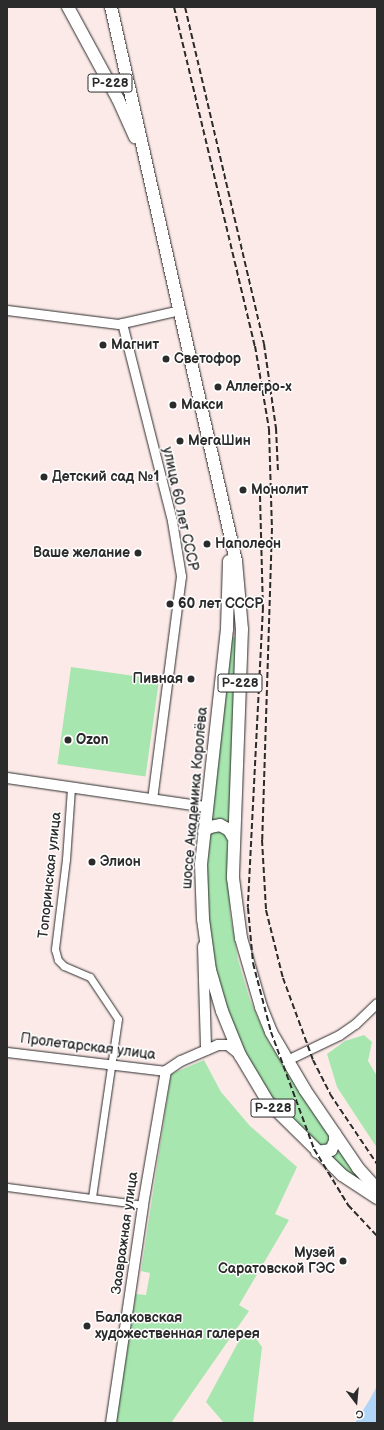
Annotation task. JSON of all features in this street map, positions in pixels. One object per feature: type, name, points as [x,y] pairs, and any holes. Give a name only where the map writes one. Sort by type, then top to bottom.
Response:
[{"type":"highway","name":"шоссе Академика Королёва","points":[[68,7],[118,99],[145,162]]},
{"type":"highway","name":"шоссе Академика Королёва","points":[[111,7],[236,561],[242,629],[233,837],[233,878],[241,938],[261,1007],[287,1060],[335,1134],[377,1190]]},
{"type":"highway","name":"шоссе Академика Королёва","points":[[229,530],[227,629],[204,831],[201,895],[204,936],[215,992],[240,1055],[268,1102],[342,1175],[377,1198]]},
{"type":"highway","points":[[204,831],[210,826],[220,824],[229,830],[233,837]]},
{"type":"highway","points":[[317,1152],[331,1150],[335,1141],[335,1134]]},
{"type":"main road","points":[[7,778],[207,807]]},
{"type":"main road","points":[[204,936],[202,973],[206,1012],[206,1050]]},
{"type":"main road","points":[[166,1071],[181,1061],[206,1050],[228,1045],[240,1055]]},
{"type":"main road","name":"Заовражная улица","points":[[111,1423],[143,1205],[166,1071]]},
{"type":"street","points":[[7,310],[122,323],[180,310]]},
{"type":"street","name":"улица 60 лет СССР","points":[[122,323],[172,522],[181,576],[152,799]]},
{"type":"street","name":"Топоринская улица","points":[[71,788],[66,859],[55,949],[58,960],[64,966],[90,977],[116,1016],[112,1064],[92,1198]]},
{"type":"street","points":[[287,1060],[339,1035],[355,1024],[377,1003]]},
{"type":"street","name":"Пролетарская улица","points":[[7,1052],[166,1071]]},
{"type":"street","points":[[7,1187],[143,1205]]},
{"type":"green space","points":[[231,637],[238,638],[232,828],[210,818]]},
{"type":"green space","points":[[71,667],[159,679],[145,776],[57,764]]},
{"type":"green space","points":[[220,829],[227,836],[230,913],[238,960],[250,1000],[268,1041],[332,1140],[322,1148],[269,1096],[233,1033],[213,967],[206,884],[210,834],[212,830]]},
{"type":"green space","points":[[364,1035],[372,1042],[368,1061],[377,1076],[377,1148],[337,1087],[327,1054],[345,1041]]},
{"type":"green space","points":[[204,1060],[221,1092],[250,1126],[297,1167],[275,1214],[289,1220],[239,1305],[249,1311],[171,1423],[116,1423],[136,1294],[146,1295],[150,1273],[141,1271],[171,1074]]},
{"type":"green space","points":[[339,1148],[377,1192],[327,1159]]},
{"type":"green space","points":[[252,1333],[262,1347],[253,1423],[224,1423],[206,1402],[240,1339]]},
{"type":"water","points":[[377,1386],[377,1423],[355,1423],[370,1399]]},
{"type":"railway","points":[[174,7],[255,346],[269,429],[272,528],[262,840],[266,910],[283,978],[313,1060],[330,1094],[377,1164]]},
{"type":"railway","points":[[185,7],[264,344],[276,428],[278,472]]},
{"type":"railway","points":[[260,496],[263,607],[248,908],[253,963],[271,1032],[314,1149],[348,1205],[377,1236]]},
{"type":"place","name":"Магнит","points":[[103,345]]},
{"type":"place","name":"Светофор","points":[[166,359]]},
{"type":"place","name":"Аллегро-х","points":[[218,387]]},
{"type":"place","name":"Макси","points":[[173,405]]},
{"type":"place","name":"МегаШин","points":[[180,441]]},
{"type":"place","name":"Детский сад №1","points":[[44,477]]},
{"type":"place","name":"Монолит","points":[[243,490]]},
{"type":"place","name":"Наполеон","points":[[207,544]]},
{"type":"place","name":"Ваше желание","points":[[138,553]]},
{"type":"place","name":"60 лет СССР","points":[[170,604]]},
{"type":"place","name":"Пивная","points":[[191,679]]},
{"type":"place","name":"Ozon","points":[[68,740]]},
{"type":"place","name":"Элион","points":[[92,862]]},
{"type":"place","name":"Музей Саратовской ГЭС","points":[[343,1261]]},
{"type":"place","name":"Балаковская художественная галерея","points":[[87,1326]]}]
